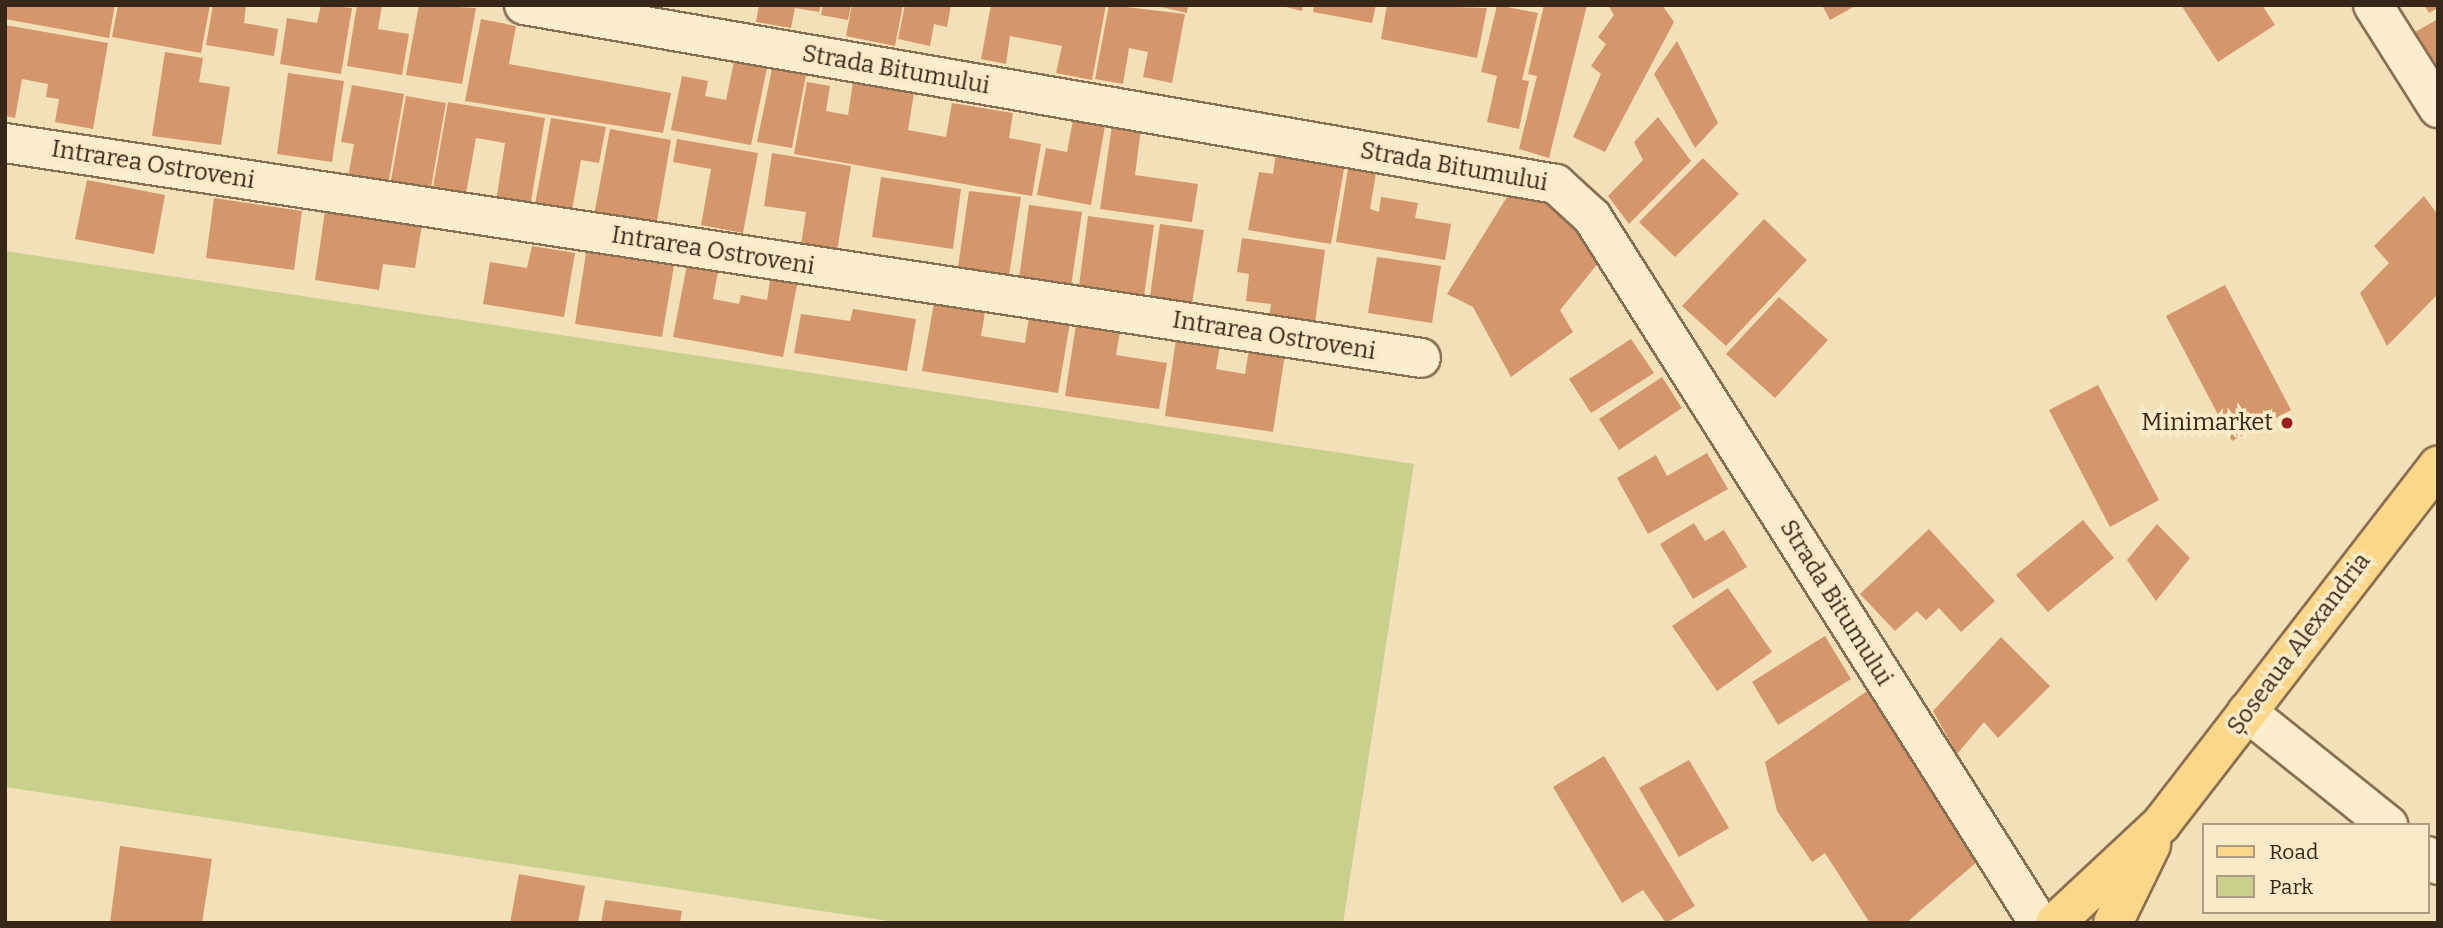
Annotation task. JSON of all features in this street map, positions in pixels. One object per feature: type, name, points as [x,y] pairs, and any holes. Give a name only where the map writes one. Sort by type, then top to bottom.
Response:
[{"type":"main road","name":"Șoseaua Alexandria","points":[[2055,923],[2161,824],[2438,465]]},
{"type":"main road","name":"Șoseaua Alexandria","points":[[2113,923],[2161,824]]},
{"type":"street","name":"Strada Bitumului","points":[[524,5],[1556,184],[1592,217],[2039,923]]},
{"type":"street","points":[[2373,5],[2438,108]]},
{"type":"street","name":"Intrarea Ostroveni","points":[[5,143],[1421,358]]},
{"type":"street","points":[[2247,712],[2386,823]]},
{"type":"green space","points":[[5,251],[1414,464],[1343,923],[901,923],[5,787]]},
{"type":"building","points":[[5,5],[115,5],[109,38],[5,19]]},
{"type":"building","points":[[118,5],[210,5],[201,53],[112,37]]},
{"type":"building","points":[[213,5],[246,5],[244,23],[278,29],[274,56],[206,45]]},
{"type":"building","points":[[321,5],[352,8],[341,74],[280,64],[287,18],[317,23]]},
{"type":"building","points":[[357,5],[382,5],[378,29],[409,34],[402,75],[347,66]]},
{"type":"building","points":[[419,5],[476,8],[462,84],[406,75]]},
{"type":"building","points":[[759,5],[821,5],[819,12],[795,8],[791,28],[756,22]]},
{"type":"building","points":[[823,5],[851,5],[848,20],[821,15]]},
{"type":"building","points":[[852,5],[903,5],[895,46],[846,36]]},
{"type":"building","points":[[905,5],[951,5],[947,27],[934,24],[930,46],[898,39]]},
{"type":"building","points":[[991,5],[1106,5],[1092,80],[1056,73],[1062,46],[1010,36],[1006,64],[981,59]]},
{"type":"building","points":[[1109,5],[1185,14],[1172,83],[1143,77],[1148,52],[1129,48],[1123,84],[1095,79]]},
{"type":"building","points":[[1153,5],[1188,5],[1187,13]]},
{"type":"building","points":[[1278,5],[1303,5],[1302,11]]},
{"type":"building","points":[[1314,5],[1376,5],[1372,23],[1313,12]]},
{"type":"building","points":[[1387,5],[1487,8],[1477,58],[1381,39]]},
{"type":"building","points":[[1497,5],[1538,13],[1522,80],[1529,81],[1519,129],[1487,122],[1497,76],[1481,72]]},
{"type":"building","points":[[1544,5],[1587,5],[1549,158],[1519,149],[1537,76],[1528,74]]},
{"type":"building","points":[[1608,5],[1662,5],[1674,22],[1605,152],[1573,137],[1601,74],[1591,66],[1606,44],[1598,37],[1614,15]]},
{"type":"building","points":[[1822,5],[1857,5],[1830,20]]},
{"type":"building","points":[[2181,5],[2262,5],[2275,25],[2218,62]]},
{"type":"building","points":[[2424,5],[2438,5],[2438,8],[2429,13]]},
{"type":"building","points":[[481,19],[516,26],[509,64],[671,93],[663,133],[465,101]]},
{"type":"building","points":[[2438,19],[2438,69],[2415,32]]},
{"type":"building","points":[[5,25],[108,43],[93,129],[55,122],[59,99],[46,97],[48,84],[22,79],[15,118],[5,116]]},
{"type":"building","points":[[1677,41],[1718,123],[1695,148],[1654,74]]},
{"type":"building","points":[[165,52],[203,58],[199,82],[230,87],[221,145],[152,136]]},
{"type":"building","points":[[734,62],[767,68],[751,145],[671,130],[682,76],[708,81],[705,96],[726,100]]},
{"type":"building","points":[[772,69],[806,75],[792,148],[757,142]]},
{"type":"building","points":[[288,73],[344,81],[332,162],[277,154]]},
{"type":"building","points":[[807,82],[830,86],[826,111],[848,115],[853,82],[914,93],[908,130],[946,137],[952,103],[1013,113],[1009,138],[1041,144],[1032,196],[794,154]]},
{"type":"building","points":[[352,85],[404,94],[388,185],[348,177],[354,144],[341,142]]},
{"type":"building","points":[[406,96],[446,103],[430,193],[390,186]]},
{"type":"building","points":[[448,102],[545,118],[529,213],[495,208],[505,143],[476,138],[465,199],[432,193]]},
{"type":"building","points":[[1658,117],[1691,161],[1629,224],[1608,196],[1643,160],[1634,142]]},
{"type":"building","points":[[551,118],[606,127],[599,163],[581,160],[570,221],[533,215]]},
{"type":"building","points":[[1073,120],[1105,126],[1091,205],[1037,195],[1046,148],[1067,152]]},
{"type":"building","points":[[1112,125],[1141,129],[1135,175],[1198,184],[1192,222],[1100,209]]},
{"type":"building","points":[[610,129],[671,140],[655,232],[593,221]]},
{"type":"building","points":[[677,139],[758,153],[743,233],[701,225],[711,169],[673,162]]},
{"type":"building","points":[[772,153],[851,166],[836,257],[800,251],[806,212],[764,206]]},
{"type":"building","points":[[1276,153],[1345,163],[1331,244],[1248,230],[1259,172],[1273,174]]},
{"type":"building","points":[[1703,158],[1739,194],[1675,257],[1639,222]]},
{"type":"building","points":[[1348,169],[1376,173],[1370,209],[1379,212],[1381,197],[1418,203],[1415,218],[1451,224],[1445,260],[1336,242]]},
{"type":"building","points":[[881,177],[961,189],[953,249],[872,237]]},
{"type":"building","points":[[87,180],[165,195],[154,254],[75,239]]},
{"type":"building","points":[[969,191],[1021,197],[1008,282],[957,274]]},
{"type":"building","points":[[1510,192],[1563,207],[1599,262],[1560,310],[1573,332],[1511,377],[1473,307],[1447,294]]},
{"type":"building","points":[[2424,196],[2438,215],[2438,294],[2387,346],[2360,293],[2389,263],[2374,246]]},
{"type":"building","points":[[214,198],[302,211],[294,270],[206,258]]},
{"type":"building","points":[[326,204],[423,218],[415,268],[383,264],[379,290],[315,280]]},
{"type":"building","points":[[1029,205],[1082,212],[1070,293],[1018,286]]},
{"type":"building","points":[[1088,216],[1154,225],[1143,303],[1078,294]]},
{"type":"building","points":[[1764,219],[1807,260],[1726,346],[1682,306]]},
{"type":"building","points":[[1160,224],[1204,230],[1191,310],[1149,304]]},
{"type":"building","points":[[1242,238],[1325,250],[1314,330],[1268,324],[1271,304],[1246,301],[1249,274],[1237,272]]},
{"type":"building","points":[[588,240],[618,245],[616,257],[674,266],[662,337],[575,324]]},
{"type":"building","points":[[532,246],[575,253],[564,317],[483,304],[490,262],[527,268]]},
{"type":"building","points":[[1377,257],[1441,266],[1432,323],[1368,313]]},
{"type":"building","points":[[688,260],[719,266],[713,299],[739,304],[741,295],[767,300],[771,275],[798,280],[783,357],[673,337]]},
{"type":"building","points":[[2225,285],[2291,410],[2232,441],[2166,316]]},
{"type":"building","points":[[935,297],[986,306],[981,336],[1025,343],[1030,311],[1071,317],[1058,393],[922,371]]},
{"type":"building","points":[[1779,297],[1828,340],[1775,398],[1726,354]]},
{"type":"building","points":[[853,309],[916,319],[907,371],[794,353],[801,314],[850,321]]},
{"type":"building","points":[[1077,318],[1121,325],[1116,355],[1167,363],[1159,409],[1065,396]]},
{"type":"building","points":[[1177,332],[1221,339],[1216,369],[1245,374],[1250,343],[1286,348],[1273,432],[1165,416]]},
{"type":"building","points":[[1631,339],[1654,373],[1591,413],[1569,379]]},
{"type":"building","points":[[1662,377],[1682,408],[1619,450],[1599,419]]},
{"type":"building","points":[[2098,385],[2159,500],[2110,527],[2049,410]]},
{"type":"building","points":[[1707,453],[1728,489],[1648,534],[1617,478],[1656,455],[1667,476]]},
{"type":"building","points":[[2083,520],[2114,558],[2048,612],[2016,575]]},
{"type":"building","points":[[1694,523],[1705,541],[1724,530],[1747,567],[1693,599],[1660,544]]},
{"type":"building","points":[[2157,524],[2190,558],[2156,601],[2127,560]]},
{"type":"building","points":[[1929,529],[1995,601],[1961,632],[1939,608],[1926,620],[1917,611],[1895,631],[1860,594]]},
{"type":"building","points":[[1728,588],[1772,652],[1717,691],[1672,626]]},
{"type":"building","points":[[1825,636],[1851,679],[1778,725],[1752,682]]},
{"type":"building","points":[[2001,637],[2050,686],[1998,738],[1984,722],[1957,754],[1933,711]]},
{"type":"building","points":[[1870,689],[1978,861],[1906,923],[1870,923],[1825,853],[1812,862],[1777,811],[1765,762]]},
{"type":"building","points":[[1604,756],[1695,906],[1666,923],[1643,890],[1622,903],[1553,787]]},
{"type":"building","points":[[1689,760],[1729,828],[1679,857],[1639,788]]},
{"type":"building","points":[[120,846],[212,859],[202,923],[110,923]]},
{"type":"building","points":[[519,874],[585,886],[578,923],[510,923]]},
{"type":"building","points":[[605,900],[682,911],[680,923],[601,923]]},
{"type":"place","name":"Minimarket","points":[[2287,423]]}]
